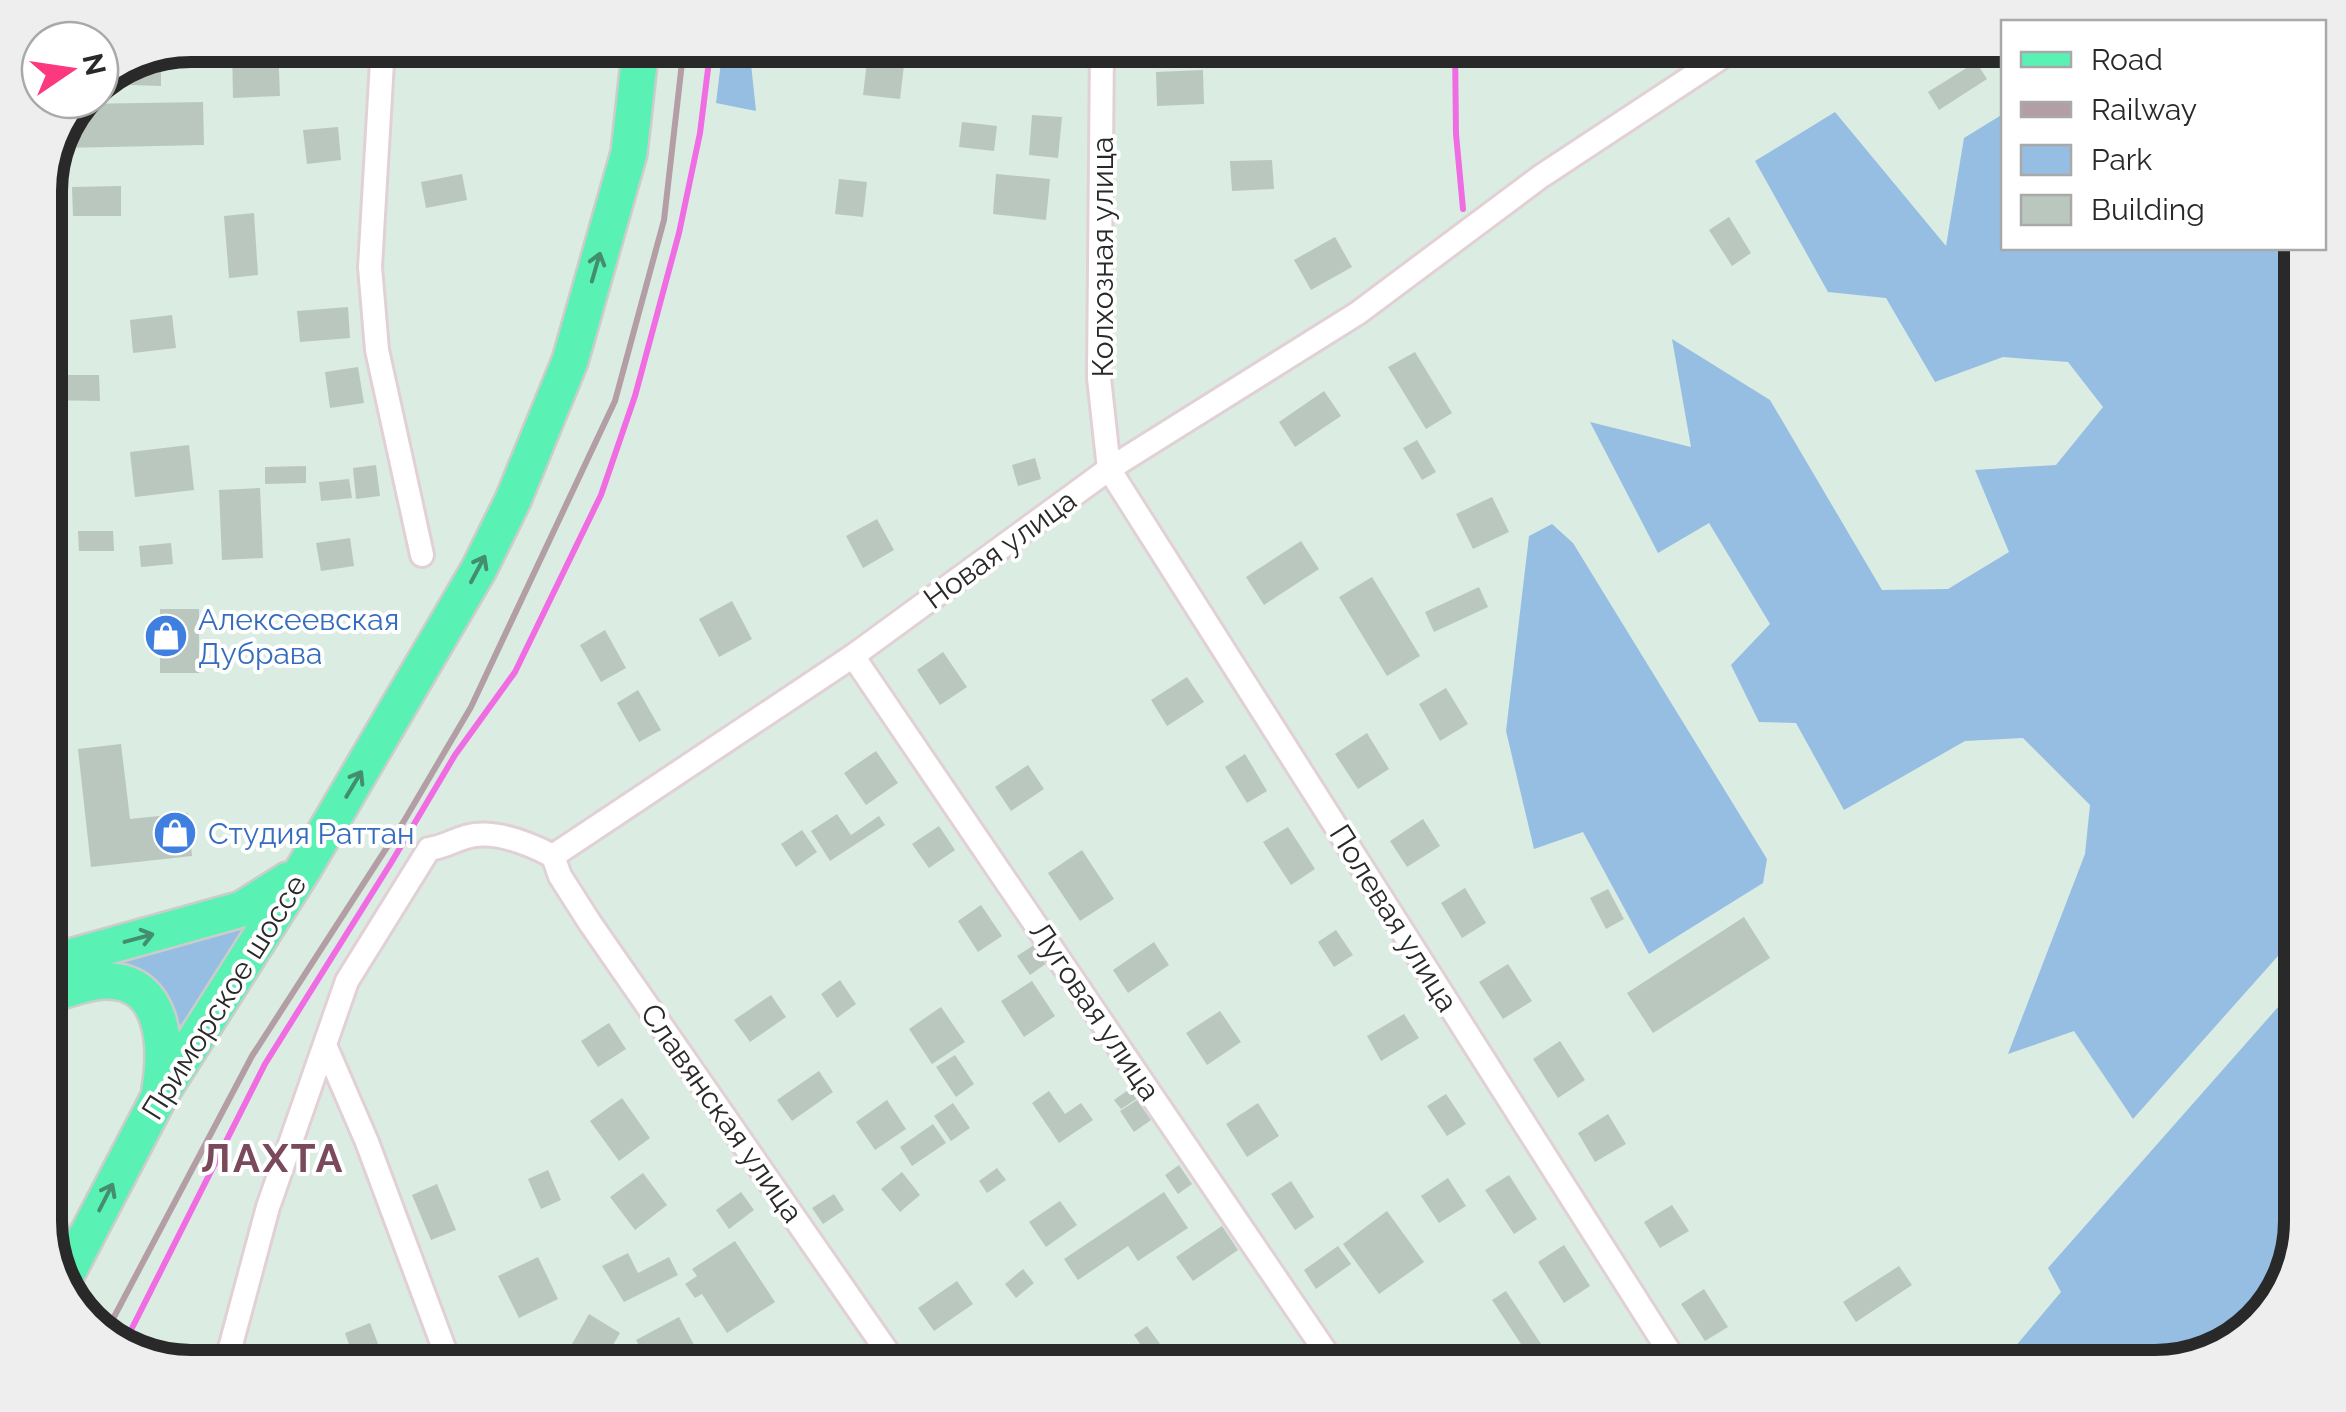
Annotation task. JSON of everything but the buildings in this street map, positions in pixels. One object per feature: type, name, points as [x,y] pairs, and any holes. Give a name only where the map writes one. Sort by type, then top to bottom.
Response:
[{"type":"main road","name":"Приморское шоссе","points":[[71,1266],[160,1095],[304,868],[479,569],[570,361],[629,152],[639,62]]},
{"type":"main road","points":[[63,959],[242,910],[304,868]]},
{"type":"main road","points":[[63,992],[105,981],[122,983],[146,998],[157,1012],[163,1031],[160,1095]]},
{"type":"street","points":[[383,62],[370,268],[377,350],[422,555]]},
{"type":"street","name":"Колхозная улица","points":[[1102,62],[1100,378],[1109,469]]},
{"type":"street","name":"Новая улица","points":[[553,856],[853,656],[1109,469],[1358,314],[1540,178],[1714,62]]},
{"type":"street","name":"Полевая улица","points":[[1109,469],[1668,1350]]},
{"type":"street","name":"Луговая улица","points":[[853,656],[1324,1350]]},
{"type":"street","points":[[230,1350],[268,1207],[347,980],[429,849],[448,847],[476,835],[522,842],[553,856]]},
{"type":"street","name":"Славянская улица","points":[[553,856],[560,876],[590,923],[886,1350]]},
{"type":"street","points":[[325,1045],[367,1142],[445,1350]]},
{"type":"green space","points":[[721,62],[751,62],[756,111],[716,103]]},
{"type":"green space","points":[[1835,112],[1946,246],[1964,138],[2001,115],[2001,250],[2283,250],[2284,949],[2133,1119],[2074,1031],[2008,1054],[2085,854],[2090,805],[2023,738],[1965,741],[1844,810],[1796,723],[1759,722],[1731,665],[1770,624],[1709,523],[1658,553],[1590,422],[1691,447],[1672,339],[1770,400],[1882,590],[1948,589],[2009,552],[1975,470],[2056,465],[2103,407],[2068,362],[2003,357],[1935,382],[1886,298],[1828,292],[1755,161]]},
{"type":"green space","points":[[1552,524],[1573,543],[1767,859],[1763,883],[1649,954],[1583,832],[1534,849],[1506,731],[1529,536]]},
{"type":"green space","points":[[254,923],[180,1026],[78,966]]},
{"type":"green space","points":[[2284,1001],[2282,1238],[2274,1270],[2246,1312],[2204,1340],[2172,1348],[2012,1350],[2061,1292],[2048,1268]]},
{"type":"waterway","points":[[129,1333],[265,1064],[455,755],[515,672],[601,495],[635,396],[679,233],[700,133],[709,62]]},
{"type":"waterway","points":[[1455,62],[1456,134],[1463,209]]},
{"type":"railway","points":[[111,1322],[252,1056],[404,821],[471,707],[615,401],[664,220],[682,62]]},
{"type":"place","name":"Алексеевская Дубрава","points":[[166,636]]},
{"type":"place","name":"Студия Раттан","points":[[175,833]]},
{"type":"district","name":"ЛАХТА","points":[[273,1157]]}]
